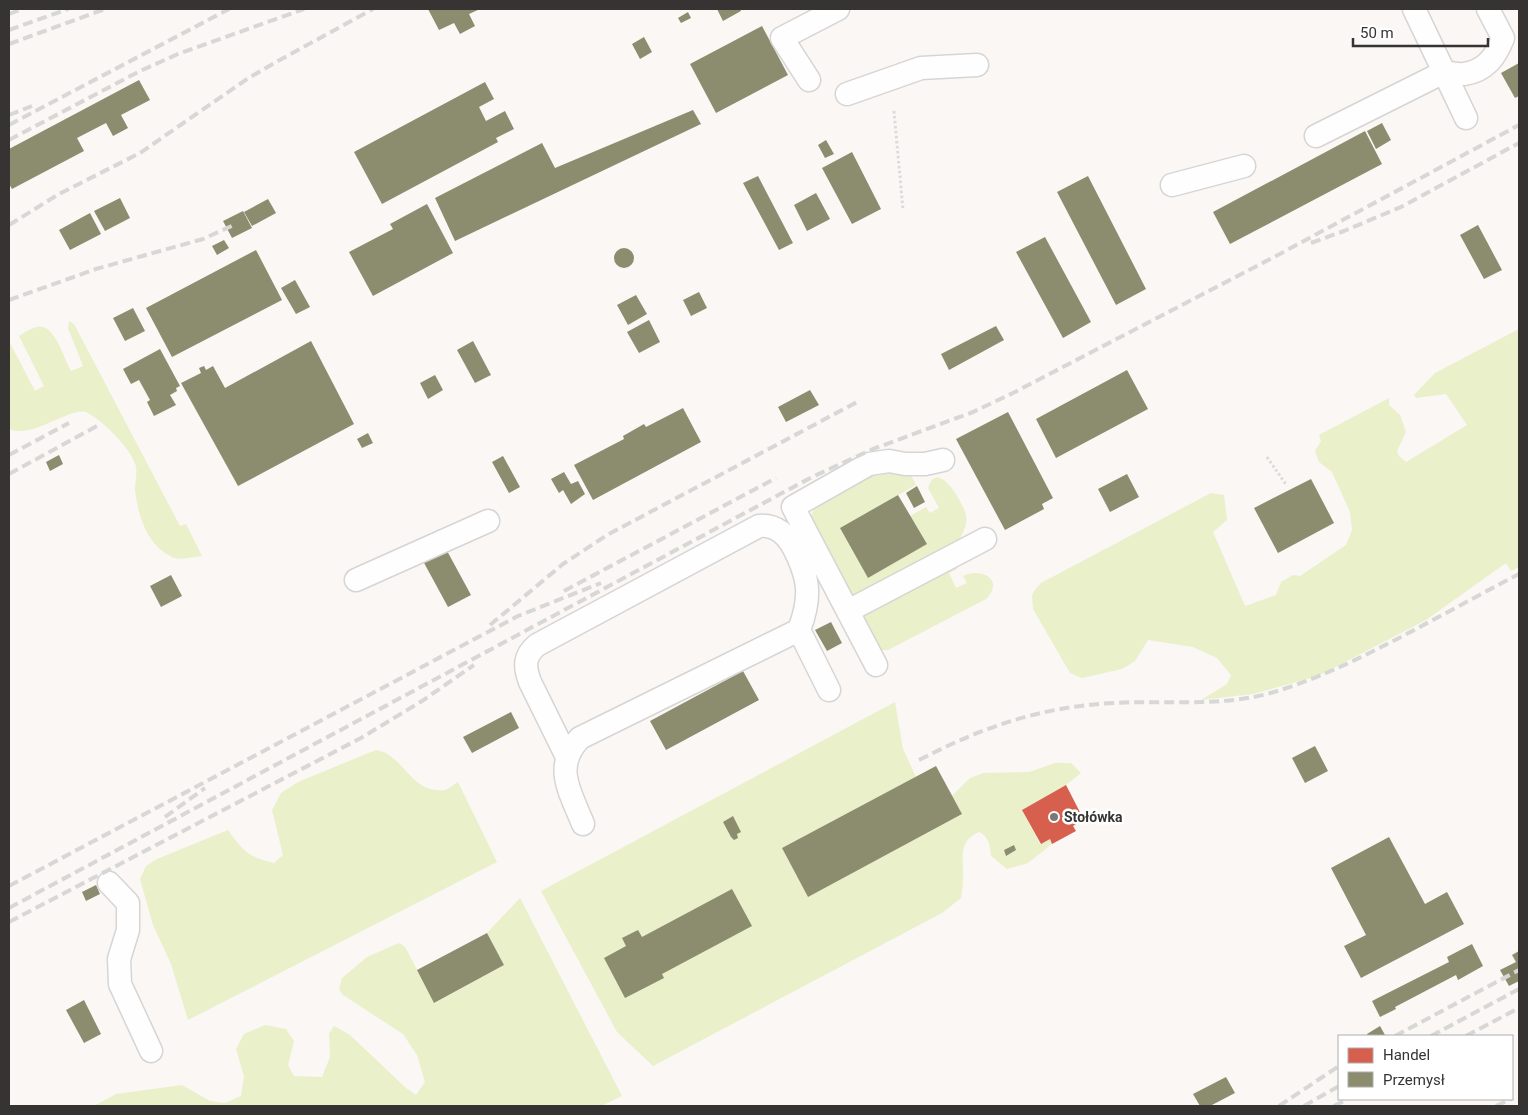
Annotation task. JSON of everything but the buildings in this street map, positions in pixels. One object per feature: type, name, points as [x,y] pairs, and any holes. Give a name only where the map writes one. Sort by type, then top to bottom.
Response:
[{"type":"lane","points":[[809,80],[782,38],[838,9]]},
{"type":"lane","points":[[1414,9],[1466,118]]},
{"type":"lane","points":[[1316,136],[1444,72],[1464,74],[1483,67],[1497,54],[1503,38],[1488,9]]},
{"type":"lane","points":[[847,94],[921,68],[977,65]]},
{"type":"lane","points":[[1172,185],[1244,166]]},
{"type":"lane","points":[[876,665],[794,507],[869,464],[889,461],[905,464],[925,464],[944,460]]},
{"type":"lane","points":[[356,580],[488,521]]},
{"type":"lane","points":[[567,756],[526,672],[529,652],[537,645],[759,526],[767,526],[782,532],[787,537],[805,570],[807,602],[799,630],[580,738],[572,746],[567,756],[564,777],[583,824]]},
{"type":"lane","points":[[848,612],[985,538]]},
{"type":"lane","points":[[799,630],[830,690]]},
{"type":"lane","points":[[109,883],[128,903],[128,930],[119,960],[120,984],[151,1051]]},
{"type":"path","points":[[894,111],[903,210]]},
{"type":"path","points":[[1267,457],[1287,486]]},
{"type":"green space","points":[[69,321],[74,324],[180,526],[186,524],[202,556],[185,559],[174,558],[165,553],[152,541],[138,508],[135,490],[136,466],[132,456],[108,428],[88,413],[73,413],[29,430],[9,429],[9,341],[35,391],[44,386],[19,336],[37,327],[49,330],[58,343],[71,371],[83,366],[68,328]]},
{"type":"green space","points":[[1519,329],[1519,567],[1511,571],[1506,563],[1426,620],[1318,676],[1253,694],[1201,700],[1227,684],[1231,675],[1217,658],[1193,647],[1148,640],[1135,661],[1122,669],[1082,678],[1070,673],[1033,609],[1032,596],[1041,583],[1211,493],[1224,495],[1227,520],[1213,532],[1245,606],[1276,595],[1281,582],[1293,575],[1300,576],[1346,545],[1352,530],[1350,512],[1332,472],[1319,462],[1315,451],[1321,441],[1319,435],[1389,398],[1389,405],[1400,415],[1406,432],[1397,451],[1399,456],[1406,462],[1467,425],[1446,394],[1416,398],[1414,395],[1435,373]]},
{"type":"green space","points":[[875,470],[894,471],[912,477],[916,485],[840,528],[868,578],[926,544],[910,516],[926,507],[930,513],[939,508],[928,488],[932,480],[938,477],[950,485],[966,515],[966,524],[960,539],[946,546],[957,569],[949,573],[956,588],[967,583],[963,576],[977,573],[989,577],[993,586],[986,599],[888,650],[881,650],[874,644],[810,520],[817,500]]},
{"type":"green space","points":[[895,702],[903,749],[916,777],[782,848],[808,897],[962,814],[952,796],[970,778],[984,773],[1029,772],[1055,763],[1071,763],[1081,773],[1066,785],[1022,810],[1040,844],[1050,839],[1052,844],[1028,863],[1007,869],[991,856],[985,836],[979,832],[967,841],[963,851],[961,898],[942,913],[653,1066],[617,1032],[541,891]]},
{"type":"green space","points":[[376,750],[393,758],[420,784],[428,788],[444,790],[458,782],[497,862],[188,1020],[171,964],[153,925],[140,879],[146,866],[157,859],[228,830],[247,852],[274,863],[283,855],[272,810],[281,793],[298,782]]},
{"type":"green space","points":[[520,898],[622,1096],[601,1106],[94,1106],[116,1094],[182,1085],[210,1101],[225,1103],[241,1096],[244,1076],[236,1049],[244,1034],[265,1025],[286,1029],[294,1041],[288,1065],[294,1076],[322,1077],[330,1057],[329,1034],[334,1026],[350,1035],[406,1088],[416,1095],[425,1082],[417,1055],[403,1034],[343,995],[339,989],[342,978],[367,957],[399,943],[405,947],[435,1003],[504,965],[487,933]]},
{"type":"railway","points":[[9,14],[22,9]]},
{"type":"railway","points":[[9,30],[68,9]]},
{"type":"railway","points":[[9,44],[105,9]]},
{"type":"railway","points":[[9,125],[229,9]]},
{"type":"railway","points":[[9,140],[140,71],[178,54],[304,9]]},
{"type":"railway","points":[[9,225],[59,194],[140,153],[247,79],[373,9]]},
{"type":"railway","points":[[9,115],[32,106]]},
{"type":"railway","points":[[9,908],[812,477],[873,449],[973,412],[1013,393],[1276,256],[1519,125]]},
{"type":"railway","points":[[1311,243],[1401,207],[1519,143]]},
{"type":"railway","points":[[9,300],[96,269],[203,239],[236,224]]},
{"type":"railway","points":[[490,625],[563,564],[607,535],[859,401]]},
{"type":"railway","points":[[9,455],[69,423]]},
{"type":"railway","points":[[9,474],[97,426]]},
{"type":"railway","points":[[564,591],[776,478]]},
{"type":"railway","points":[[919,760],[989,729],[1036,714],[1061,709],[1086,705],[1132,702],[1210,702],[1248,698],[1284,689],[1367,654],[1519,574]]},
{"type":"railway","points":[[9,886],[518,616],[601,583]]},
{"type":"railway","points":[[9,922],[361,738],[422,701],[474,665]]},
{"type":"railway","points":[[165,817],[205,788]]},
{"type":"railway","points":[[1397,1035],[1519,970]]},
{"type":"railway","points":[[1433,1035],[1519,989]]},
{"type":"railway","points":[[1468,1035],[1519,1008]]},
{"type":"railway","points":[[1279,1106],[1338,1067]]},
{"type":"railway","points":[[1304,1106],[1338,1087]]},
{"type":"railway","points":[[1334,1106],[1346,1100]]},
{"type":"railway","points":[[1496,1106],[1509,1100]]},
{"type":"place","name":"Stołówka","points":[[1054,817]]}]
